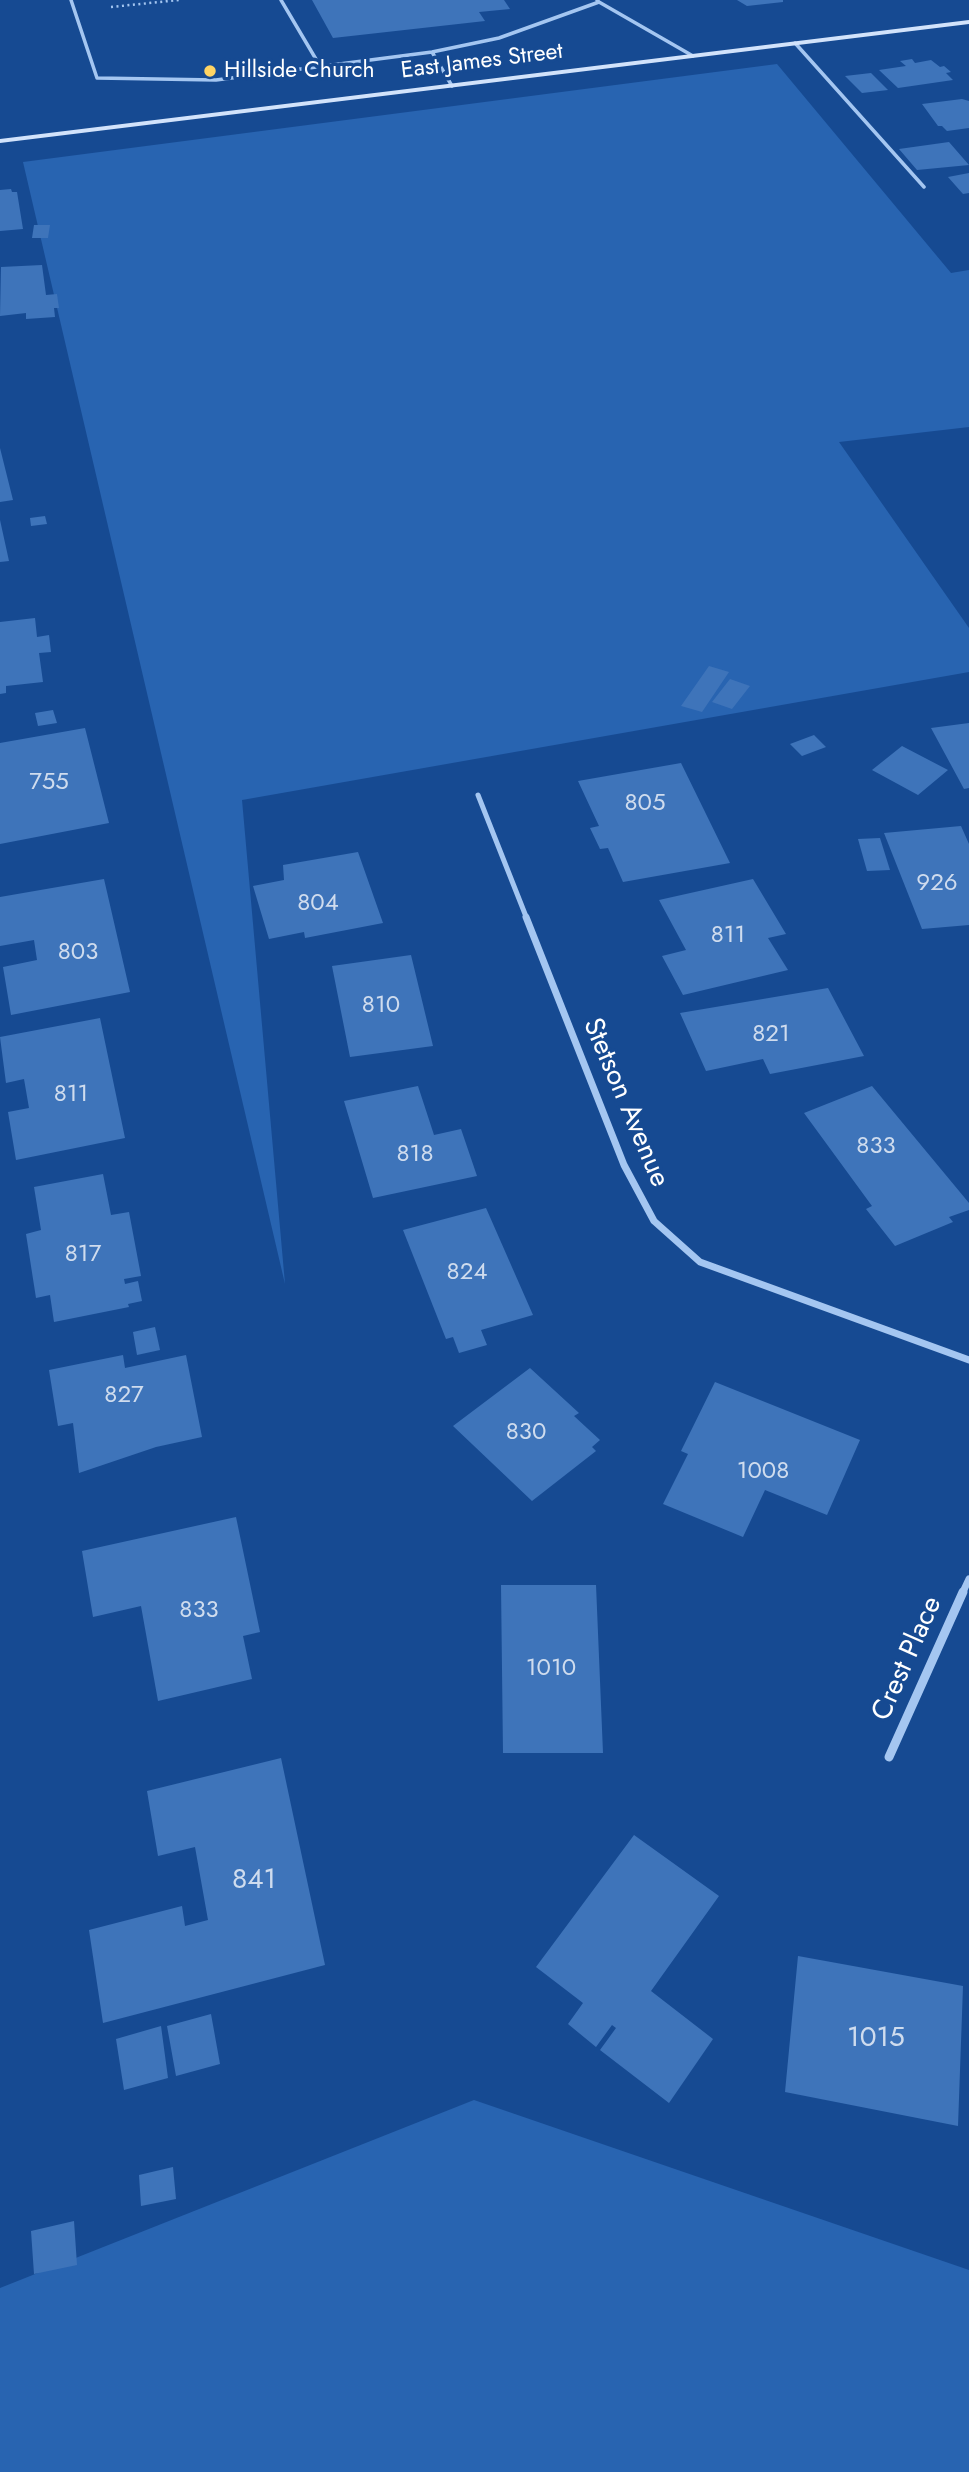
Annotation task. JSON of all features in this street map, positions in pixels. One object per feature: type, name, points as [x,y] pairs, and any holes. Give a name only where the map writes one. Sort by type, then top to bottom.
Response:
[{"type":"main road","name":"East James Street","points":[[0,141],[969,22]]},
{"type":"street","name":"Stetson Avenue","points":[[478,795],[624,1166],[654,1221],[700,1262],[969,1360]]},
{"type":"street","name":"Crest Place","points":[[889,1757],[969,1579]]},
{"type":"lane","points":[[71,0],[97,78],[216,80],[432,52],[499,38],[598,1],[693,56]]},
{"type":"lane","points":[[281,0],[320,66]]},
{"type":"lane","points":[[795,43],[924,187]]},
{"type":"lane","points":[[432,52],[452,86]]},
{"type":"path","points":[[74,11],[179,0]]},
{"type":"shaded area","points":[[777,64],[951,273],[969,270],[969,427],[839,442],[969,628],[969,672],[242,800],[285,1284],[23,162]]},
{"type":"shaded area","points":[[474,2100],[969,2270],[969,2472],[0,2472],[0,2288]]},
{"type":"building","points":[[312,0],[504,0],[510,9],[479,12],[485,21],[333,38]]},
{"type":"building","points":[[737,0],[783,0],[783,2],[747,6]]},
{"type":"building","points":[[912,59],[915,63],[931,60],[940,67],[944,66],[951,72],[946,73],[953,80],[898,88],[879,70],[906,66],[900,61]]},
{"type":"building","points":[[871,73],[888,90],[862,93],[845,76]]},
{"type":"building","points":[[962,99],[969,101],[969,128],[947,131],[938,126],[922,104]]},
{"type":"building","points":[[949,142],[969,165],[917,170],[899,149]]},
{"type":"building","points":[[969,173],[969,193],[963,194],[948,177]]},
{"type":"building","points":[[11,189],[12,192],[17,192],[23,229],[0,231],[0,190]]},
{"type":"building","points":[[34,225],[50,225],[48,238],[32,238]]},
{"type":"building","points":[[42,265],[46,295],[57,294],[59,308],[54,308],[55,317],[26,319],[26,313],[0,316],[1,267]]},
{"type":"building","points":[[0,448],[13,500],[0,502]]},
{"type":"building","points":[[45,516],[47,524],[31,526],[30,518]]},
{"type":"building","points":[[0,520],[9,561],[0,562]]},
{"type":"building","points":[[35,618],[37,637],[49,635],[51,652],[39,653],[43,682],[6,686],[6,693],[0,694],[0,622]]},
{"type":"building","points":[[709,666],[729,672],[702,712],[681,706]]},
{"type":"building","points":[[730,679],[750,686],[732,709],[712,702]]},
{"type":"building","points":[[53,710],[57,723],[38,726],[35,713]]},
{"type":"building","points":[[969,723],[969,788],[964,789],[931,728]]},
{"type":"building","points":[[85,728],[109,823],[0,844],[0,743]]},
{"type":"building","points":[[814,735],[826,747],[802,756],[790,744]]},
{"type":"building","points":[[902,746],[948,770],[918,795],[872,770]]},
{"type":"building","points":[[681,763],[730,863],[623,882],[608,848],[600,849],[590,828],[599,826],[578,781]]},
{"type":"building","points":[[961,826],[969,844],[969,925],[922,929],[884,833]]},
{"type":"building","points":[[880,838],[890,870],[867,871],[858,839]]},
{"type":"building","points":[[358,852],[383,923],[305,938],[304,932],[269,939],[253,886],[284,880],[283,865]]},
{"type":"building","points":[[104,879],[130,992],[11,1015],[3,967],[37,960],[34,940],[0,946],[0,897]]},
{"type":"building","points":[[753,879],[786,934],[768,938],[788,970],[683,995],[662,956],[686,950],[659,900]]},
{"type":"building","points":[[411,955],[433,1046],[350,1057],[332,966]]},
{"type":"building","points":[[828,988],[864,1056],[770,1074],[763,1059],[706,1071],[680,1013]]},
{"type":"building","points":[[100,1018],[125,1138],[16,1160],[8,1112],[29,1108],[24,1079],[6,1083],[0,1037]]},
{"type":"building","points":[[418,1086],[434,1135],[461,1129],[477,1176],[373,1198],[344,1101]]},
{"type":"building","points":[[872,1086],[969,1203],[969,1210],[949,1217],[953,1222],[895,1246],[866,1209],[872,1206],[804,1113]]},
{"type":"building","points":[[103,1174],[111,1215],[129,1212],[141,1276],[124,1279],[125,1284],[138,1281],[142,1301],[128,1304],[129,1307],[54,1322],[50,1295],[36,1298],[26,1234],[41,1230],[34,1187]]},
{"type":"building","points":[[486,1208],[533,1315],[481,1330],[487,1345],[459,1353],[453,1337],[446,1339],[403,1230]]},
{"type":"building","points":[[155,1327],[160,1350],[137,1355],[133,1332]]},
{"type":"building","points":[[123,1355],[125,1368],[186,1355],[202,1437],[156,1447],[79,1473],[73,1423],[58,1426],[49,1370]]},
{"type":"building","points":[[530,1368],[579,1413],[574,1416],[600,1440],[592,1447],[596,1451],[532,1501],[453,1426]]},
{"type":"building","points":[[715,1382],[860,1440],[827,1515],[765,1490],[743,1537],[663,1504],[688,1454],[681,1451]]},
{"type":"building","points":[[236,1517],[260,1632],[243,1636],[252,1679],[158,1701],[141,1606],[93,1617],[82,1551]]},
{"type":"building","points":[[501,1585],[596,1585],[603,1753],[503,1753]]},
{"type":"building","points":[[281,1758],[325,1965],[103,2023],[89,1930],[182,1906],[185,1926],[208,1920],[195,1847],[158,1856],[147,1791]]},
{"type":"building","points":[[634,1835],[719,1896],[651,1991],[713,2039],[669,2103],[600,2050],[616,2028],[612,2025],[596,2047],[568,2024],[583,2003],[536,1967]]},
{"type":"building","points":[[798,1956],[963,1986],[958,2126],[785,2092]]},
{"type":"building","points":[[211,2014],[220,2064],[176,2076],[167,2026]]},
{"type":"building","points":[[161,2026],[168,2078],[124,2090],[116,2039]]},
{"type":"building","points":[[173,2167],[176,2199],[141,2206],[139,2175]]},
{"type":"building","points":[[74,2221],[77,2265],[34,2274],[31,2231]]},
{"type":"place","name":"Hillside Church","points":[[210,71]]}]
